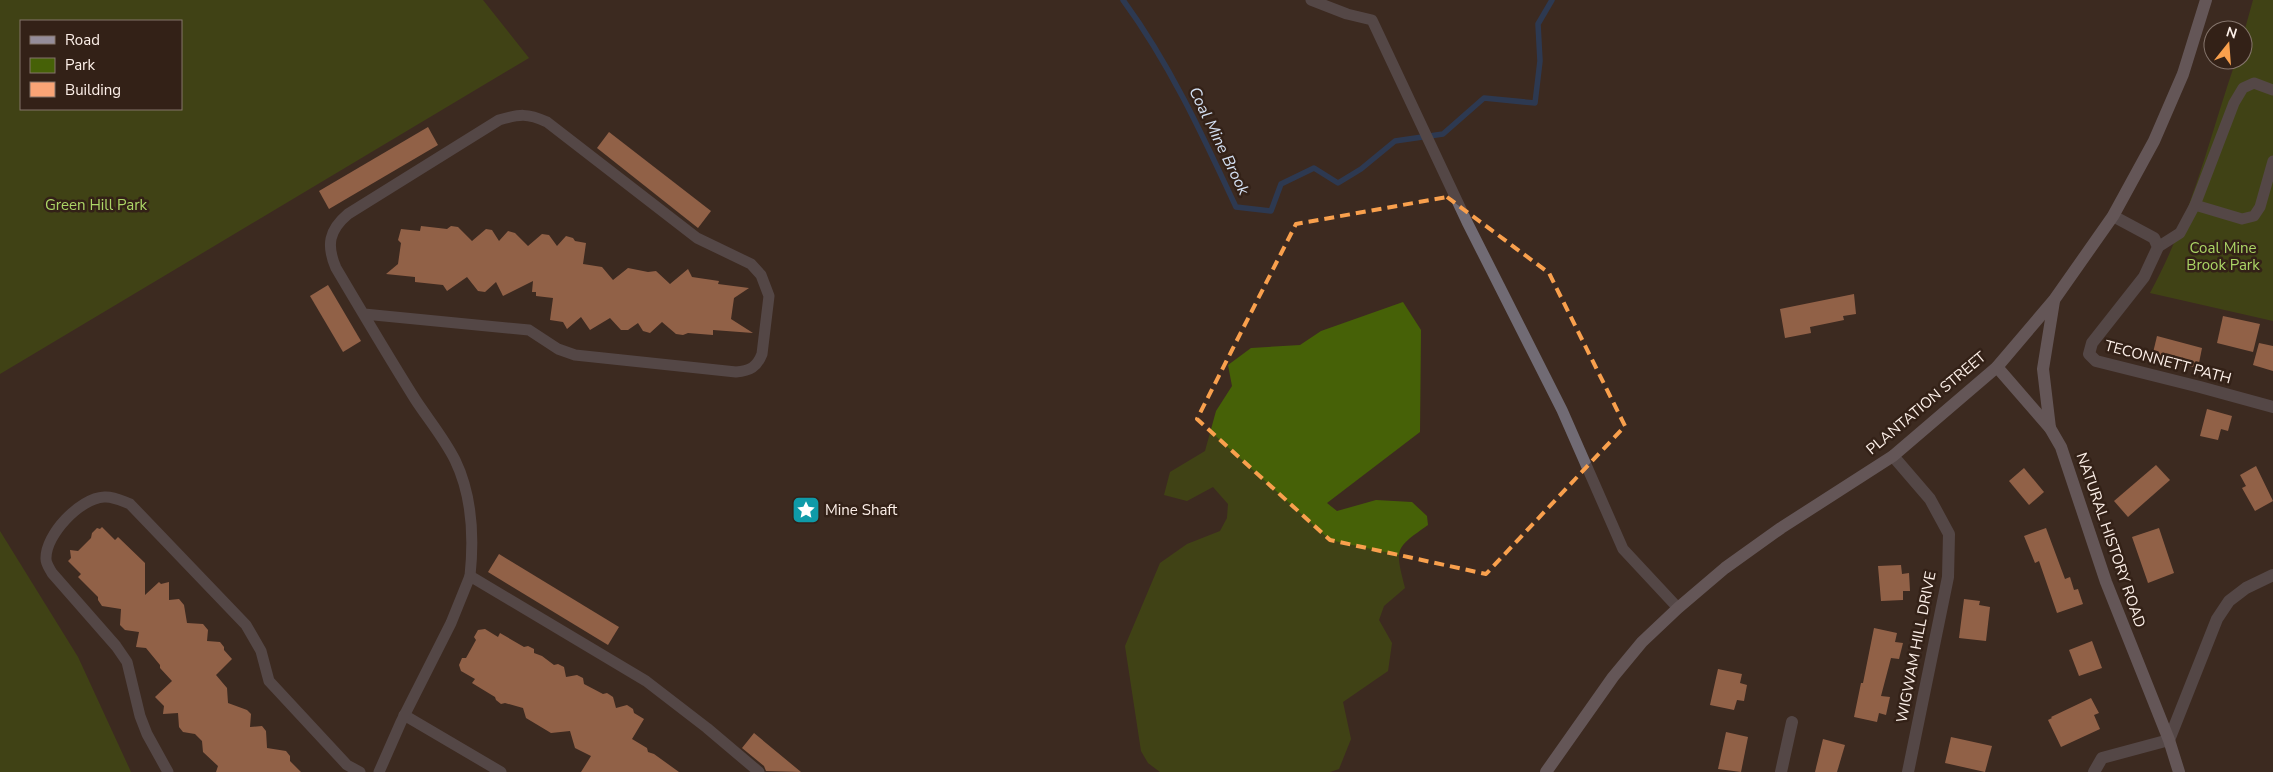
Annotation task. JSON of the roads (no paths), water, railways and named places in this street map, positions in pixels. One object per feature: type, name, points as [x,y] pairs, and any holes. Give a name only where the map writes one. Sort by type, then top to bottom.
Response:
[{"type":"main road","name":"PLANTATION STREET","points":[[1546,772],[1613,677],[1642,642],[1678,608],[1725,568],[1773,533],[1893,456],[1997,367],[2054,300],[2113,216],[2135,179],[2183,74],[2206,0]]},
{"type":"main road","points":[[2050,428],[2043,369],[2054,300]]},
{"type":"main road","name":"NATURAL HISTORY ROAD","points":[[1997,367],[2050,428],[2061,448],[2106,582],[2179,772]]},
{"type":"street","points":[[2113,216],[2154,238],[2158,247]]},
{"type":"street","name":"TECONNETT PATH","points":[[2158,247],[2144,277],[2092,343],[2089,354],[2096,361],[2273,407]]},
{"type":"street","name":"WIGWAM HILL DRIVE","points":[[1893,456],[1930,499],[1949,534],[1948,577],[1908,772]]},
{"type":"street","points":[[2094,772],[2102,758],[2168,740],[2217,619],[2229,601],[2246,588],[2273,574]]},
{"type":"street","points":[[1781,772],[1792,722]]},
{"type":"lane","points":[[1311,0],[1347,14],[1372,20],[1429,142],[1562,410],[1623,549],[1678,608]]},
{"type":"lane","points":[[2158,247],[2180,233],[2195,205],[2234,103],[2242,88],[2254,83],[2273,90]]},
{"type":"lane","points":[[364,314],[529,330],[558,349],[575,355],[736,372],[753,368],[758,362],[764,345],[769,296],[761,275],[751,264],[696,238],[547,122],[532,115],[515,116],[500,120],[348,214],[339,222],[331,237],[330,254],[336,268],[364,314],[455,461],[466,492],[473,548],[470,576],[451,623],[404,715],[383,759],[379,772]]},
{"type":"lane","points":[[2195,205],[2242,219],[2254,216],[2260,207],[2273,161]]},
{"type":"lane","points":[[168,772],[147,734],[140,716],[128,662],[52,573],[46,562],[46,552],[51,539],[74,510],[89,501],[104,497],[130,504],[246,625],[261,651],[269,680],[347,765],[360,772]]},
{"type":"lane","points":[[470,576],[646,681],[760,772]]},
{"type":"lane","points":[[404,715],[501,772]]},
{"type":"waterway","name":"Coal Mine Brook","points":[[1123,0],[1171,75],[1236,207],[1271,211],[1281,184],[1314,168],[1338,183],[1361,169],[1395,141],[1443,134],[1484,98],[1535,103],[1540,61],[1538,24],[1552,0]]},
{"type":"place","name":"Mine Shaft","points":[[806,510]]},
{"type":"park label","name":"Green Hill Park","points":[[96,205]]},
{"type":"park label","name":"Coal Mine Brook Park","points":[[2223,256]]}]
